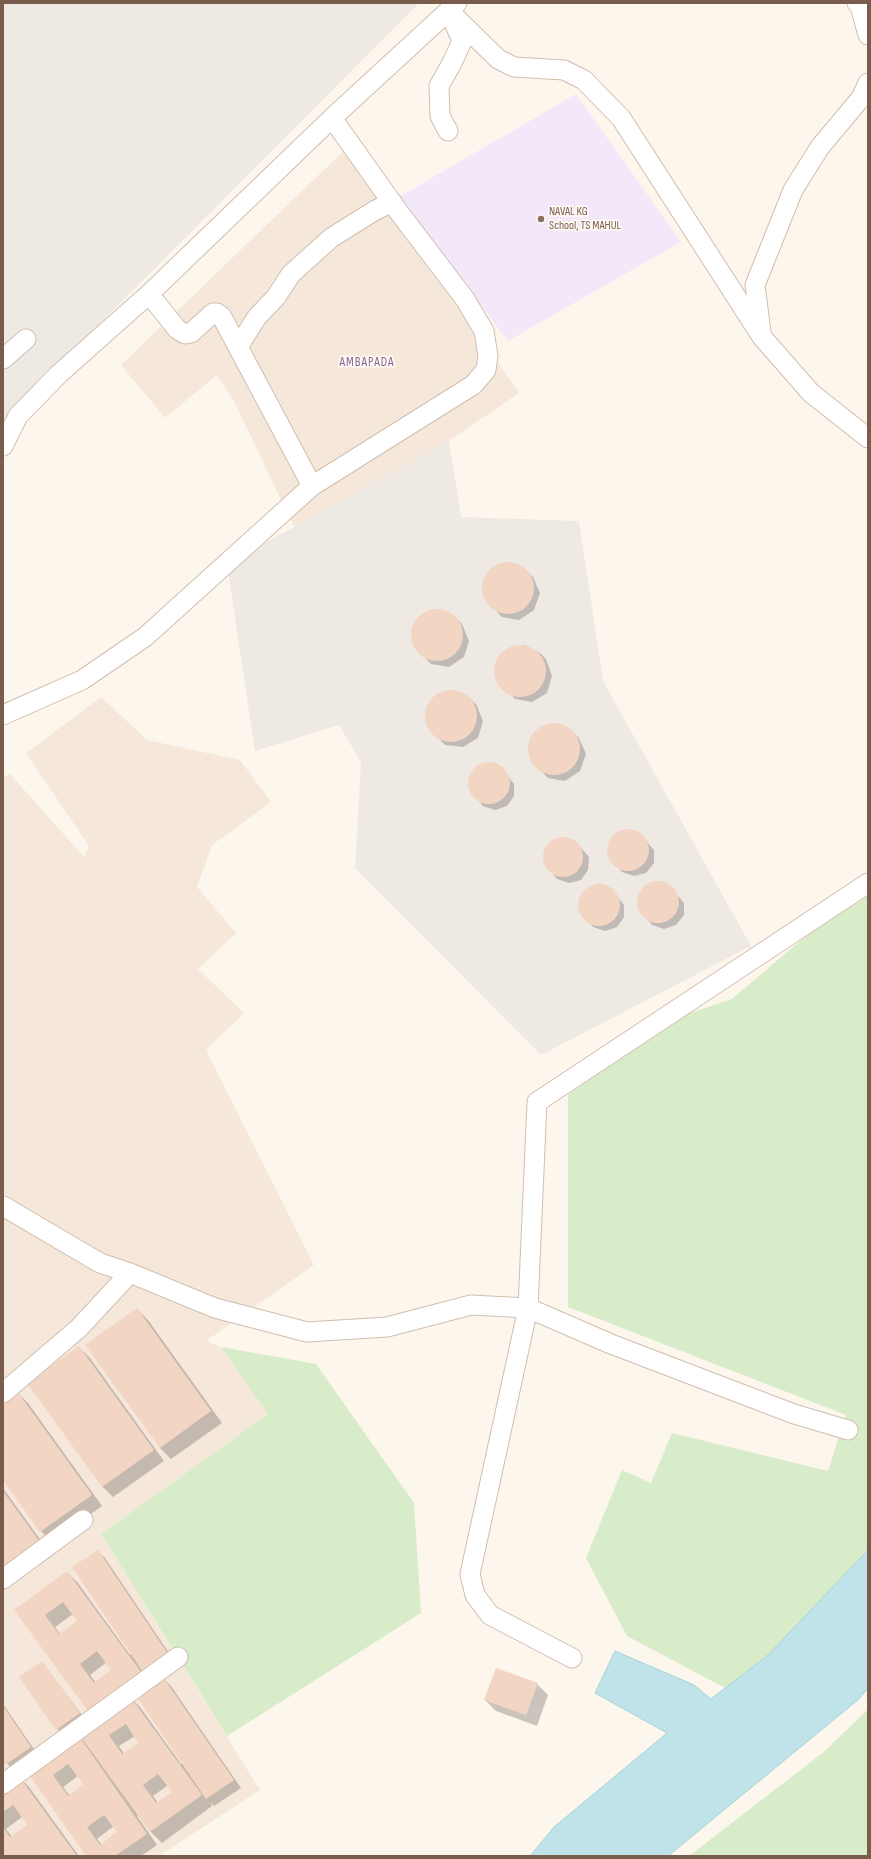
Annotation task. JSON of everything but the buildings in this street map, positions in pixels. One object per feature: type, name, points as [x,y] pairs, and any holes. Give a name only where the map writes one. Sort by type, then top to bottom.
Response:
[{"type":"street","points":[[857,3],[860,6],[868,35]]},
{"type":"street","points":[[3,446],[18,416],[59,374],[149,294],[332,118],[453,7]]},
{"type":"street","points":[[448,131],[440,116],[439,86],[462,41],[453,7]]},
{"type":"street","points":[[453,7],[498,59],[514,67],[564,70],[584,80],[621,118],[762,337],[811,392],[868,438]]},
{"type":"street","points":[[762,337],[755,285],[793,190],[820,147],[861,98],[868,83]]},
{"type":"street","points":[[3,715],[82,680],[145,637],[312,486],[474,386],[486,370],[488,356],[484,331],[465,299],[392,202],[332,118]]},
{"type":"street","points":[[238,347],[257,317],[276,297],[291,274],[331,238],[374,211],[392,202]]},
{"type":"street","points":[[149,294],[177,328],[185,334],[191,333],[213,313],[222,317],[312,486]]},
{"type":"street","points":[[3,359],[26,339]]},
{"type":"street","points":[[572,1658],[490,1615],[475,1595],[470,1574],[528,1308],[537,1102],[868,883]]},
{"type":"street","points":[[3,1206],[100,1263],[130,1273],[215,1308],[307,1332],[387,1327],[471,1305],[528,1308],[611,1344],[794,1414],[848,1430]]},
{"type":"street","points":[[3,1393],[79,1328],[130,1273]]},
{"type":"street","points":[[3,1578],[83,1520]]},
{"type":"street","points":[[3,1784],[178,1657]]},
{"type":"shaded area","points":[[3,3],[419,3],[3,421]]},
{"type":"shaded area","name":"NAVAL KG School, TS MAHUL","points":[[576,94],[681,242],[508,341],[399,197]]},
{"type":"shaded area","points":[[356,139],[400,221],[519,393],[449,441],[294,527],[234,401],[217,375],[165,418],[121,365]]},
{"type":"shaded area","points":[[449,441],[461,517],[579,521],[603,681],[751,946],[541,1055],[355,868],[361,762],[339,725],[255,751],[227,564]]},
{"type":"shaded area","points":[[101,697],[147,740],[240,760],[271,802],[212,845],[197,887],[236,933],[198,969],[244,1013],[206,1050],[314,1265],[206,1341],[221,1347],[268,1414],[101,1534],[260,1790],[159,1856],[3,1856],[3,778],[10,774],[84,857],[89,846],[26,753]]},
{"type":"green space","points":[[868,890],[868,1550],[768,1655],[725,1688],[627,1636],[586,1558],[622,1470],[651,1483],[672,1433],[828,1471],[846,1415],[568,1307],[568,1095],[669,1020],[732,999],[834,912]]},
{"type":"green space","points":[[221,1347],[316,1364],[414,1503],[421,1613],[227,1736],[101,1534],[268,1414]]},
{"type":"green space","points":[[868,1709],[868,1856],[689,1856],[825,1751]]},
{"type":"water","points":[[868,1550],[868,1688],[859,1699],[668,1856],[530,1856],[554,1827],[667,1733],[595,1693],[615,1651],[694,1685],[711,1699],[768,1655]]},
{"type":"place","name":"NAVAL KG School, TS MAHUL","points":[[541,219]]},
{"type":"district","name":"AMBAPADA","points":[[367,363]]}]
